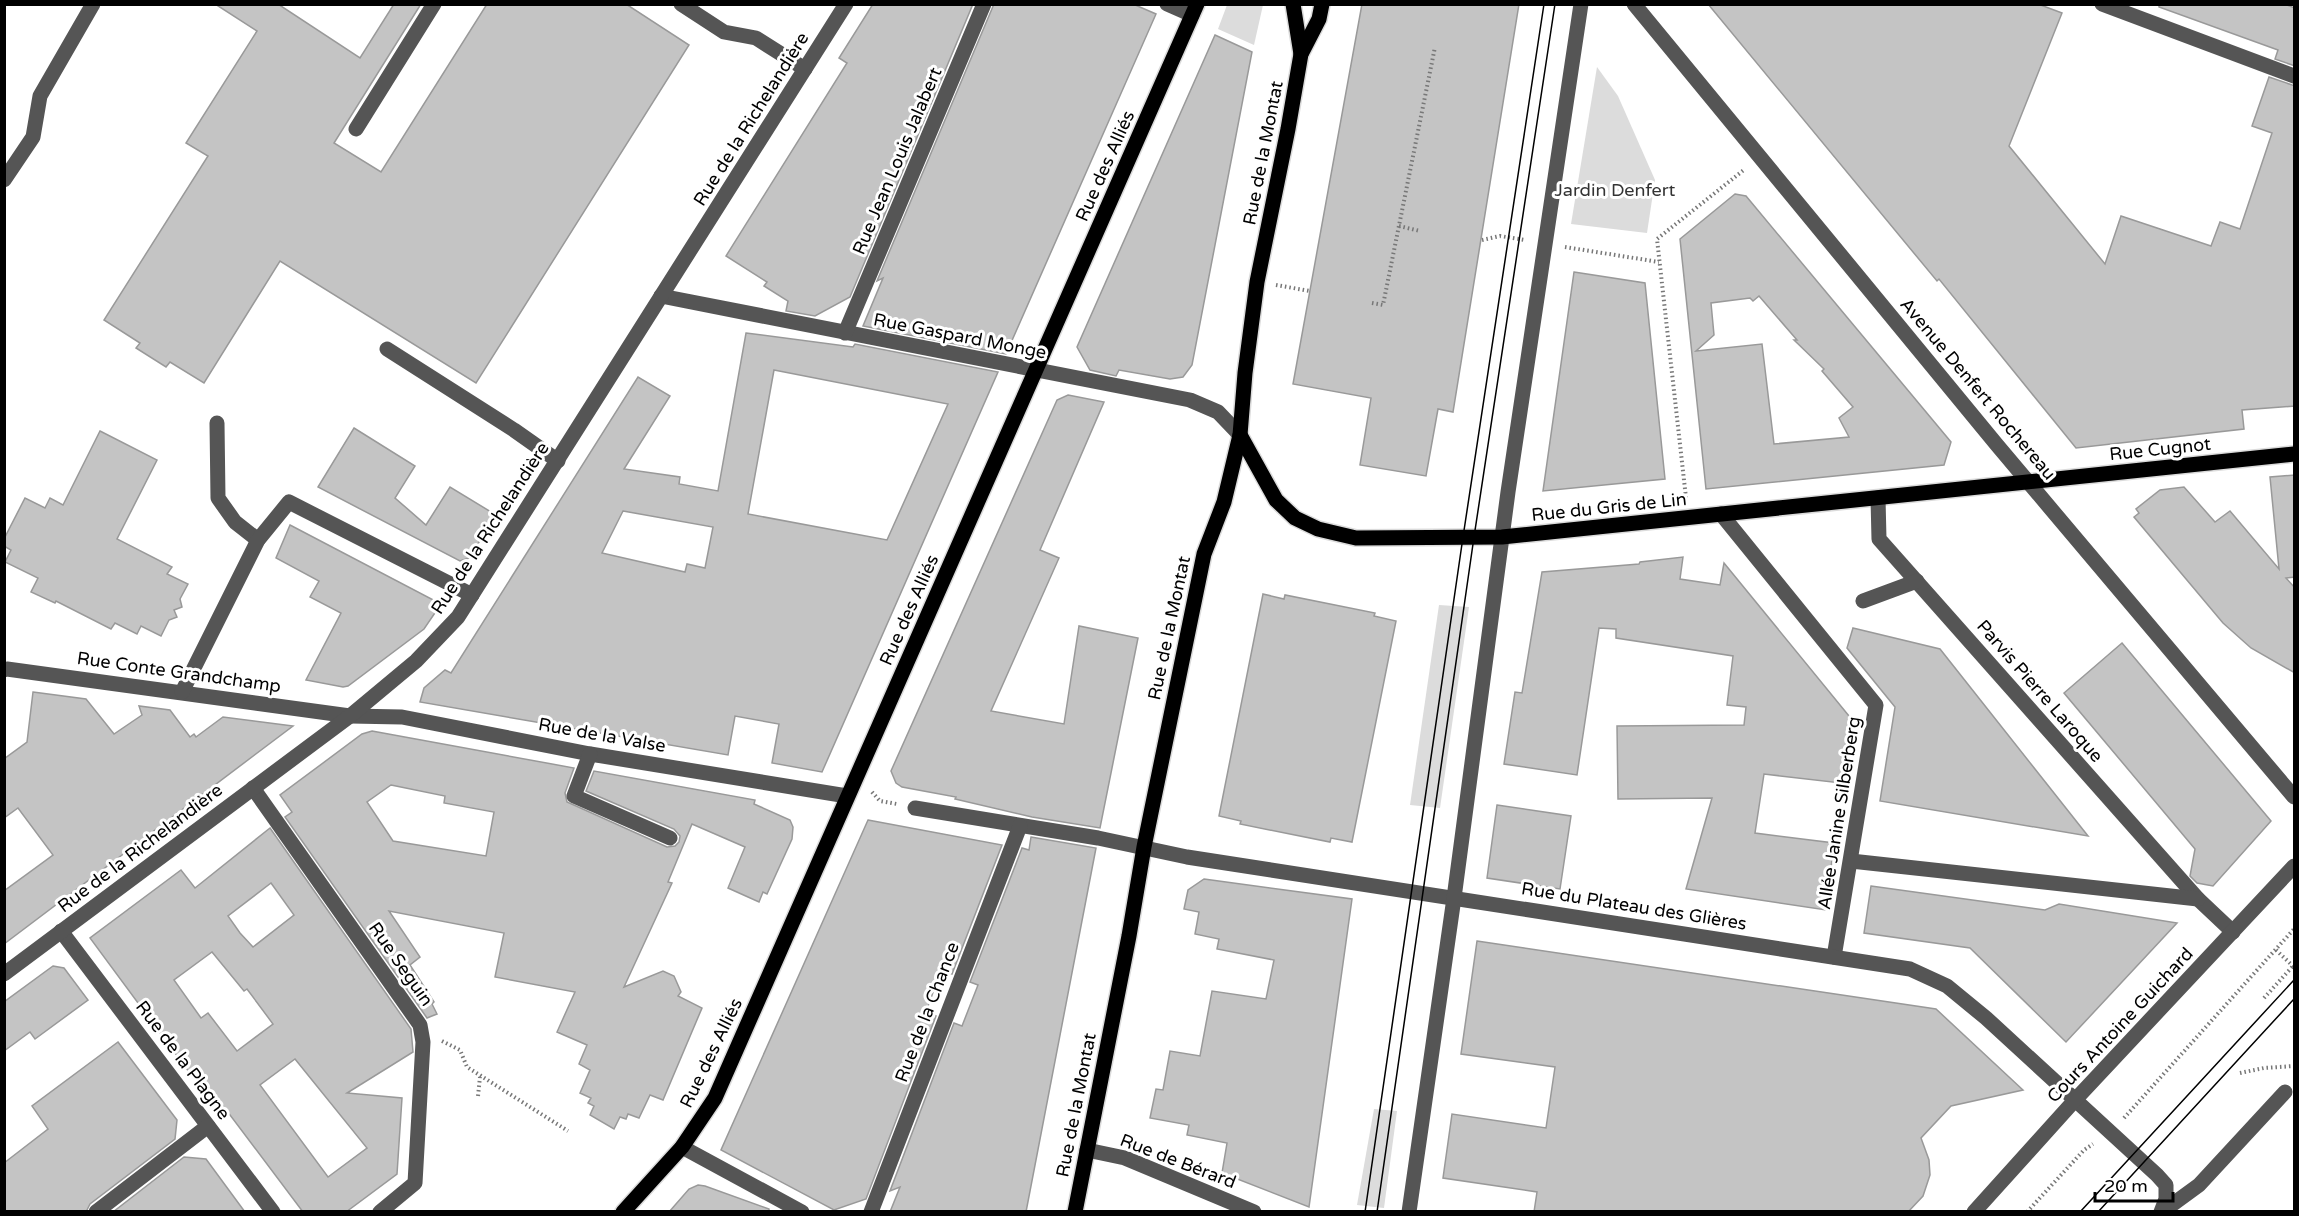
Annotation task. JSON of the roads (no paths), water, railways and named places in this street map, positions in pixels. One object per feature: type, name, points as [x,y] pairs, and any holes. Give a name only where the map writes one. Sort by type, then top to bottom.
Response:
[{"type":"main road","name":"Rue de la Montat","points":[[1075,1212],[1144,847],[1204,554],[1221,512],[1240,435],[1245,373],[1257,282],[1288,129],[1300,54],[1293,4]]},
{"type":"main road","name":"Rue de la Montat","points":[[1300,54],[1319,19],[1322,4]]},
{"type":"main road","name":"Rue des Alliés","points":[[623,1212],[682,1147],[715,1098],[1195,10]]},
{"type":"main road","name":"Rue du Gris de Lin","points":[[1240,435],[1276,500],[1295,518],[1318,529],[1356,538],[1502,537],[2029,482]]},
{"type":"main road","name":"Rue Cugnot","points":[[2029,482],[2295,454]]},
{"type":"street","points":[[4,180],[33,137],[40,96],[93,4]]},
{"type":"street","points":[[356,129],[434,4]]},
{"type":"street","points":[[681,4],[724,32],[756,38],[806,69]]},
{"type":"street","name":"Rue de la Richelandière","points":[[4,974],[350,716],[416,661],[458,617],[846,4]]},
{"type":"street","name":"Rue Jean Louis Jalabert","points":[[845,333],[984,4]]},
{"type":"street","points":[[1167,4],[1195,10]]},
{"type":"street","points":[[1409,1212],[1502,537],[1581,4]]},
{"type":"street","name":"Avenue Denfert Rochereau","points":[[1634,4],[2029,482],[2295,797]]},
{"type":"street","points":[[2110,6],[2295,76]]},
{"type":"street","name":"Rue Gaspard Monge","points":[[661,296],[1190,400],[1218,412],[1240,435]]},
{"type":"street","points":[[387,350],[514,430],[558,461]]},
{"type":"street","points":[[216,423],[218,498],[235,522],[258,540]]},
{"type":"street","name":"Parvis Pierre Laroque","points":[[1878,498],[1879,539],[2198,899],[2233,932]]},
{"type":"street","points":[[182,692],[258,540],[289,502],[472,595]]},
{"type":"street","name":"Allée Janine Silberberg","points":[[1721,514],[1876,705],[1834,957]]},
{"type":"street","points":[[1863,601],[1917,581]]},
{"type":"street","name":"Rue Conte Grandchamp","points":[[4,670],[350,716]]},
{"type":"street","name":"Rue de la Valse","points":[[350,716],[402,717],[590,754],[847,796]]},
{"type":"street","points":[[590,754],[574,796],[670,838]]},
{"type":"street","name":"Rue Seguin","points":[[253,788],[420,1024],[423,1042],[415,1183],[380,1212]]},
{"type":"street","points":[[915,808],[1144,847]]},
{"type":"street","name":"Rue de la Chance","points":[[870,1212],[1020,826]]},
{"type":"street","name":"Rue du Plateau des Glières","points":[[1144,847],[1187,857],[1910,969],[1947,986],[1986,1018],[2166,1185],[2166,1199],[2161,1212]]},
{"type":"street","points":[[1851,861],[2198,899]]},
{"type":"street","name":"Cours Antoine Guichard","points":[[1974,1212],[2075,1100],[2295,866]]},
{"type":"street","name":"Rue de la Plagne","points":[[61,932],[273,1212]]},
{"type":"street","points":[[2161,1212],[2199,1185],[2285,1092]]},
{"type":"street","points":[[96,1212],[208,1126]]},
{"type":"street","points":[[682,1147],[802,1212]]},
{"type":"street","name":"Rue de Bérard","points":[[1087,1150],[1125,1158],[1254,1212]]},
{"type":"tram line","points":[[1365,1212],[1463,537],[1544,4]]},
{"type":"tram line","points":[[1377,1212],[1474,537],[1555,4]]},
{"type":"tram line","points":[[2080,1212],[2294,980]]},
{"type":"tram line","points":[[2098,1212],[2294,999]]},
{"type":"park label","name":"Jardin Denfert","points":[[1615,190]]}]
